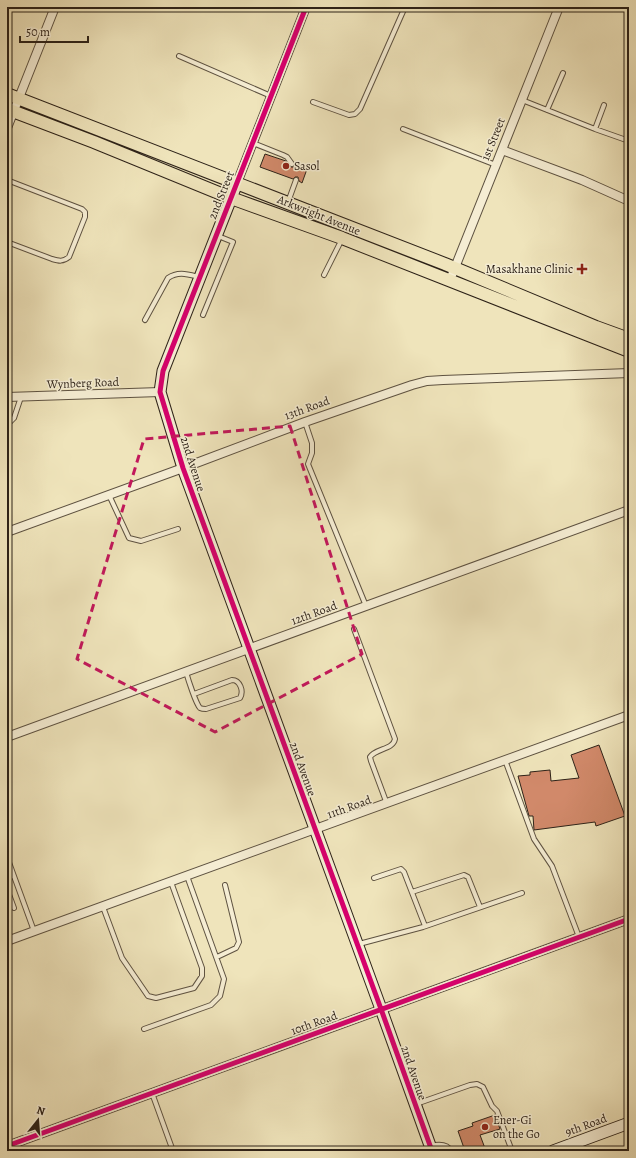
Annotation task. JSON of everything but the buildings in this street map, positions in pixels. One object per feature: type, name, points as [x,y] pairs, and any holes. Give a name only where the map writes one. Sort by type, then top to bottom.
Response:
[{"type":"main road","name":"Arkwright Avenue","points":[[7,94],[455,268],[596,327],[629,339]]},
{"type":"main road","name":"Arkwright Avenue","points":[[10,110],[94,142],[231,198],[342,238],[629,351]]},
{"type":"street","points":[[7,128],[10,110],[19,99],[55,7]]},
{"type":"street","name":"2nd Street","points":[[160,392],[163,370],[306,7]]},
{"type":"street","name":"1st Street","points":[[450,280],[559,7]]},
{"type":"street","points":[[502,150],[589,183],[629,201]]},
{"type":"street","name":"13th Road","points":[[7,532],[305,422],[427,381],[629,373]]},
{"type":"street","name":"Wynberg Road","points":[[7,397],[160,392]]},
{"type":"street","name":"2nd Avenue","points":[[160,392],[183,468],[431,1149]]},
{"type":"street","name":"12th Road","points":[[7,737],[249,650],[629,510]]},
{"type":"street","name":"11th Road","points":[[7,941],[629,715]]},
{"type":"street","name":"10th Road","points":[[7,1146],[629,919]]},
{"type":"street","name":"9th Road","points":[[553,1151],[578,1147],[629,1123]]},
{"type":"lane","points":[[314,102],[349,115],[355,114],[360,109],[406,7]]},
{"type":"lane","points":[[179,56],[271,96]]},
{"type":"lane","points":[[547,110],[563,73]]},
{"type":"lane","points":[[522,100],[629,141]]},
{"type":"lane","points":[[595,129],[604,105]]},
{"type":"lane","points":[[403,129],[496,165]]},
{"type":"lane","points":[[253,143],[287,157],[292,164]]},
{"type":"lane","points":[[7,180],[82,209],[85,217],[69,257],[65,260],[59,261],[52,259],[7,242]]},
{"type":"lane","points":[[288,203],[296,180]]},
{"type":"lane","points":[[203,315],[233,242],[216,235]]},
{"type":"lane","points":[[324,275],[342,238]]},
{"type":"lane","points":[[145,320],[168,278],[179,273],[199,277]]},
{"type":"lane","points":[[7,425],[14,418],[21,397]]},
{"type":"lane","points":[[305,422],[312,443],[312,453],[308,464],[366,607]]},
{"type":"lane","points":[[109,495],[129,538],[141,541],[178,530]]},
{"type":"lane","points":[[354,629],[395,739],[394,743],[372,754],[370,757],[387,804]]},
{"type":"lane","points":[[186,672],[194,694],[199,706],[202,709],[240,698],[242,692],[236,680],[194,694]]},
{"type":"lane","points":[[505,760],[534,838],[554,870],[579,937]]},
{"type":"lane","points":[[7,857],[34,932]]},
{"type":"lane","points":[[374,878],[401,869],[404,872],[425,926]]},
{"type":"lane","points":[[7,880],[13,875]]},
{"type":"lane","points":[[412,892],[464,875],[468,877],[480,907]]},
{"type":"lane","points":[[144,1029],[211,1005],[220,996],[224,979],[187,876]]},
{"type":"lane","points":[[103,907],[122,958],[148,996],[156,998],[194,988],[202,976],[202,968],[171,882]]},
{"type":"lane","points":[[217,957],[236,948],[239,942],[225,885]]},
{"type":"lane","points":[[7,889],[14,908]]},
{"type":"lane","points":[[356,944],[425,926],[522,893]]},
{"type":"lane","points":[[415,1105],[470,1085],[477,1084],[483,1087],[492,1106],[497,1111],[512,1151]]},
{"type":"lane","points":[[152,1093],[173,1151]]},
{"type":"lane","points":[[431,1149],[443,1144],[451,1151]]},
{"type":"highlighted area","points":[[290,426],[362,654],[215,732],[77,659],[144,439]]},
{"type":"cycle path","points":[[306,7],[163,371],[160,392],[183,468],[432,1151]]},
{"type":"cycle path","points":[[7,1146],[629,919]]},
{"type":"place","name":"Sasol","points":[[286,166]]},
{"type":"place","name":"Masakhane Clinic","points":[[582,269]]},
{"type":"place","name":"Ener-Gi on the Go","points":[[485,1127]]}]
